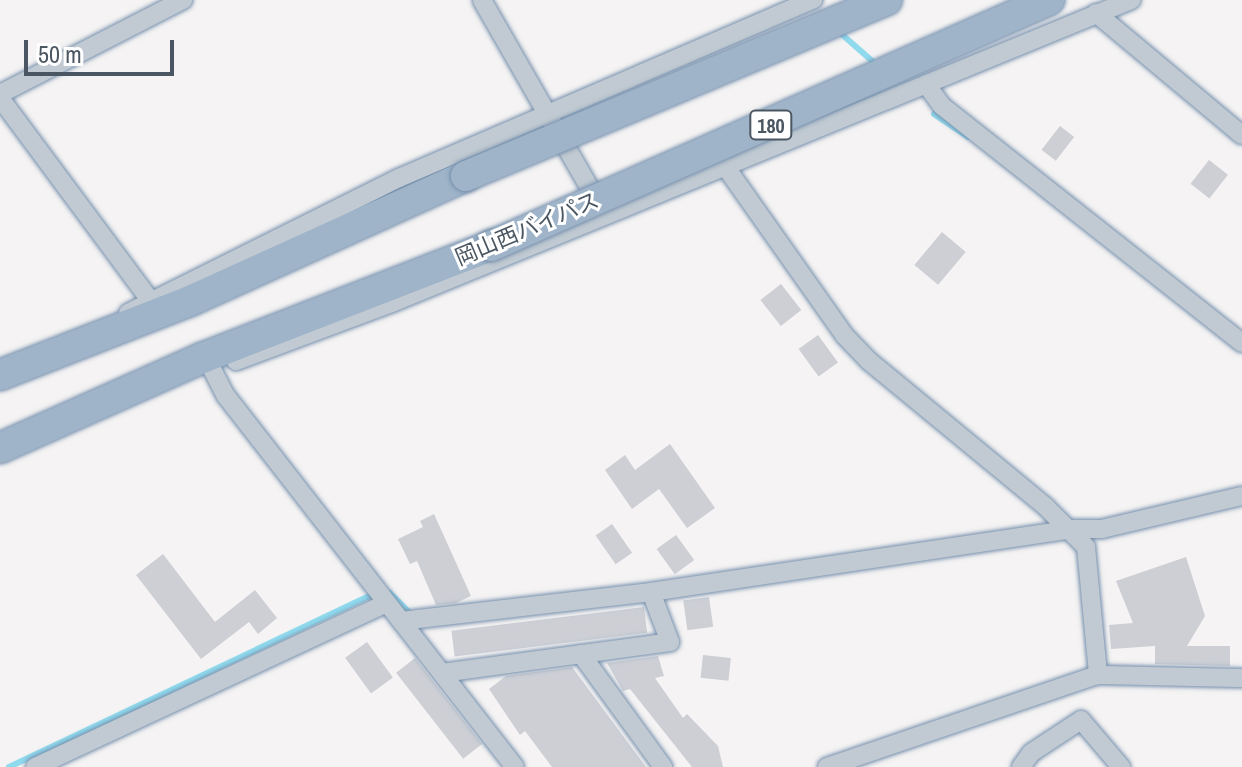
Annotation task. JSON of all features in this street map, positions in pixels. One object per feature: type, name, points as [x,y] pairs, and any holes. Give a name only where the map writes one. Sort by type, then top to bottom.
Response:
[{"type":"highway","points":[[0,375],[88,337],[190,301],[466,176],[887,0]]},
{"type":"highway","name":"岡山西バイパス","points":[[0,448],[202,358],[491,246],[1049,0]]},
{"type":"street","points":[[150,300],[0,96],[183,0]]},
{"type":"street","points":[[482,0],[606,216]]},
{"type":"street","points":[[78,415],[212,369],[606,216],[1131,0]]},
{"type":"street","points":[[88,337],[150,300],[399,178],[806,1]]},
{"type":"street","points":[[1096,13],[1242,135]]},
{"type":"street","points":[[926,84],[942,106],[1242,343]]},
{"type":"street","points":[[725,166],[844,335],[869,361],[1072,529],[1086,547],[1098,675]]},
{"type":"street","points":[[212,369],[226,396],[515,767]]},
{"type":"street","points":[[401,621],[653,596],[1072,529],[1102,529],[1242,496]]},
{"type":"street","points":[[35,767],[379,596]]},
{"type":"street","points":[[442,673],[670,642],[653,596]]},
{"type":"street","points":[[581,654],[663,767]]},
{"type":"street","points":[[827,767],[1098,675],[1242,678]]},
{"type":"street","points":[[1021,767],[1031,753],[1081,720],[1121,767]]},
{"type":"building","points":[[1060,126],[1074,137],[1056,161],[1042,150]]},
{"type":"building","points":[[1209,160],[1228,175],[1209,198],[1191,184]]},
{"type":"building","points":[[942,232],[966,252],[938,285],[914,265]]},
{"type":"building","points":[[781,284],[801,310],[781,326],[761,300]]},
{"type":"building","points":[[818,335],[838,363],[819,377],[799,349]]},
{"type":"building","points":[[670,444],[715,508],[687,528],[659,489],[632,509],[605,470],[625,455],[635,470]]},
{"type":"building","points":[[434,514],[471,596],[456,603],[436,605],[417,561],[410,564],[398,539],[423,527],[420,521]]},
{"type":"building","points":[[612,524],[632,553],[616,564],[596,535]]},
{"type":"building","points":[[676,535],[694,560],[675,574],[657,549]]},
{"type":"building","points":[[163,554],[215,622],[255,590],[277,618],[258,634],[249,622],[201,659],[136,575]]},
{"type":"building","points":[[1186,557],[1205,616],[1187,646],[1230,646],[1230,666],[1155,664],[1155,646],[1111,649],[1109,625],[1133,623],[1116,581]]},
{"type":"building","points":[[709,597],[713,627],[687,630],[683,601]]},
{"type":"building","points":[[644,607],[647,633],[455,656],[451,631]]},
{"type":"building","points":[[367,642],[393,678],[371,693],[345,658]]},
{"type":"building","points":[[703,655],[731,658],[728,681],[701,678]]},
{"type":"building","points":[[658,656],[664,676],[655,678],[683,718],[687,714],[718,746],[723,767],[692,767],[630,689],[623,691],[607,663]]},
{"type":"building","points":[[415,658],[482,744],[463,759],[396,673]]},
{"type":"building","points":[[572,667],[646,767],[552,767],[525,731],[520,735],[489,689],[506,676]]},
{"type":"waterway","points":[[838,31],[878,66]]},
{"type":"waterway","points":[[934,114],[968,137]]},
{"type":"waterway","points":[[9,767],[375,593]]},
{"type":"waterway","points":[[390,593],[410,613]]}]
